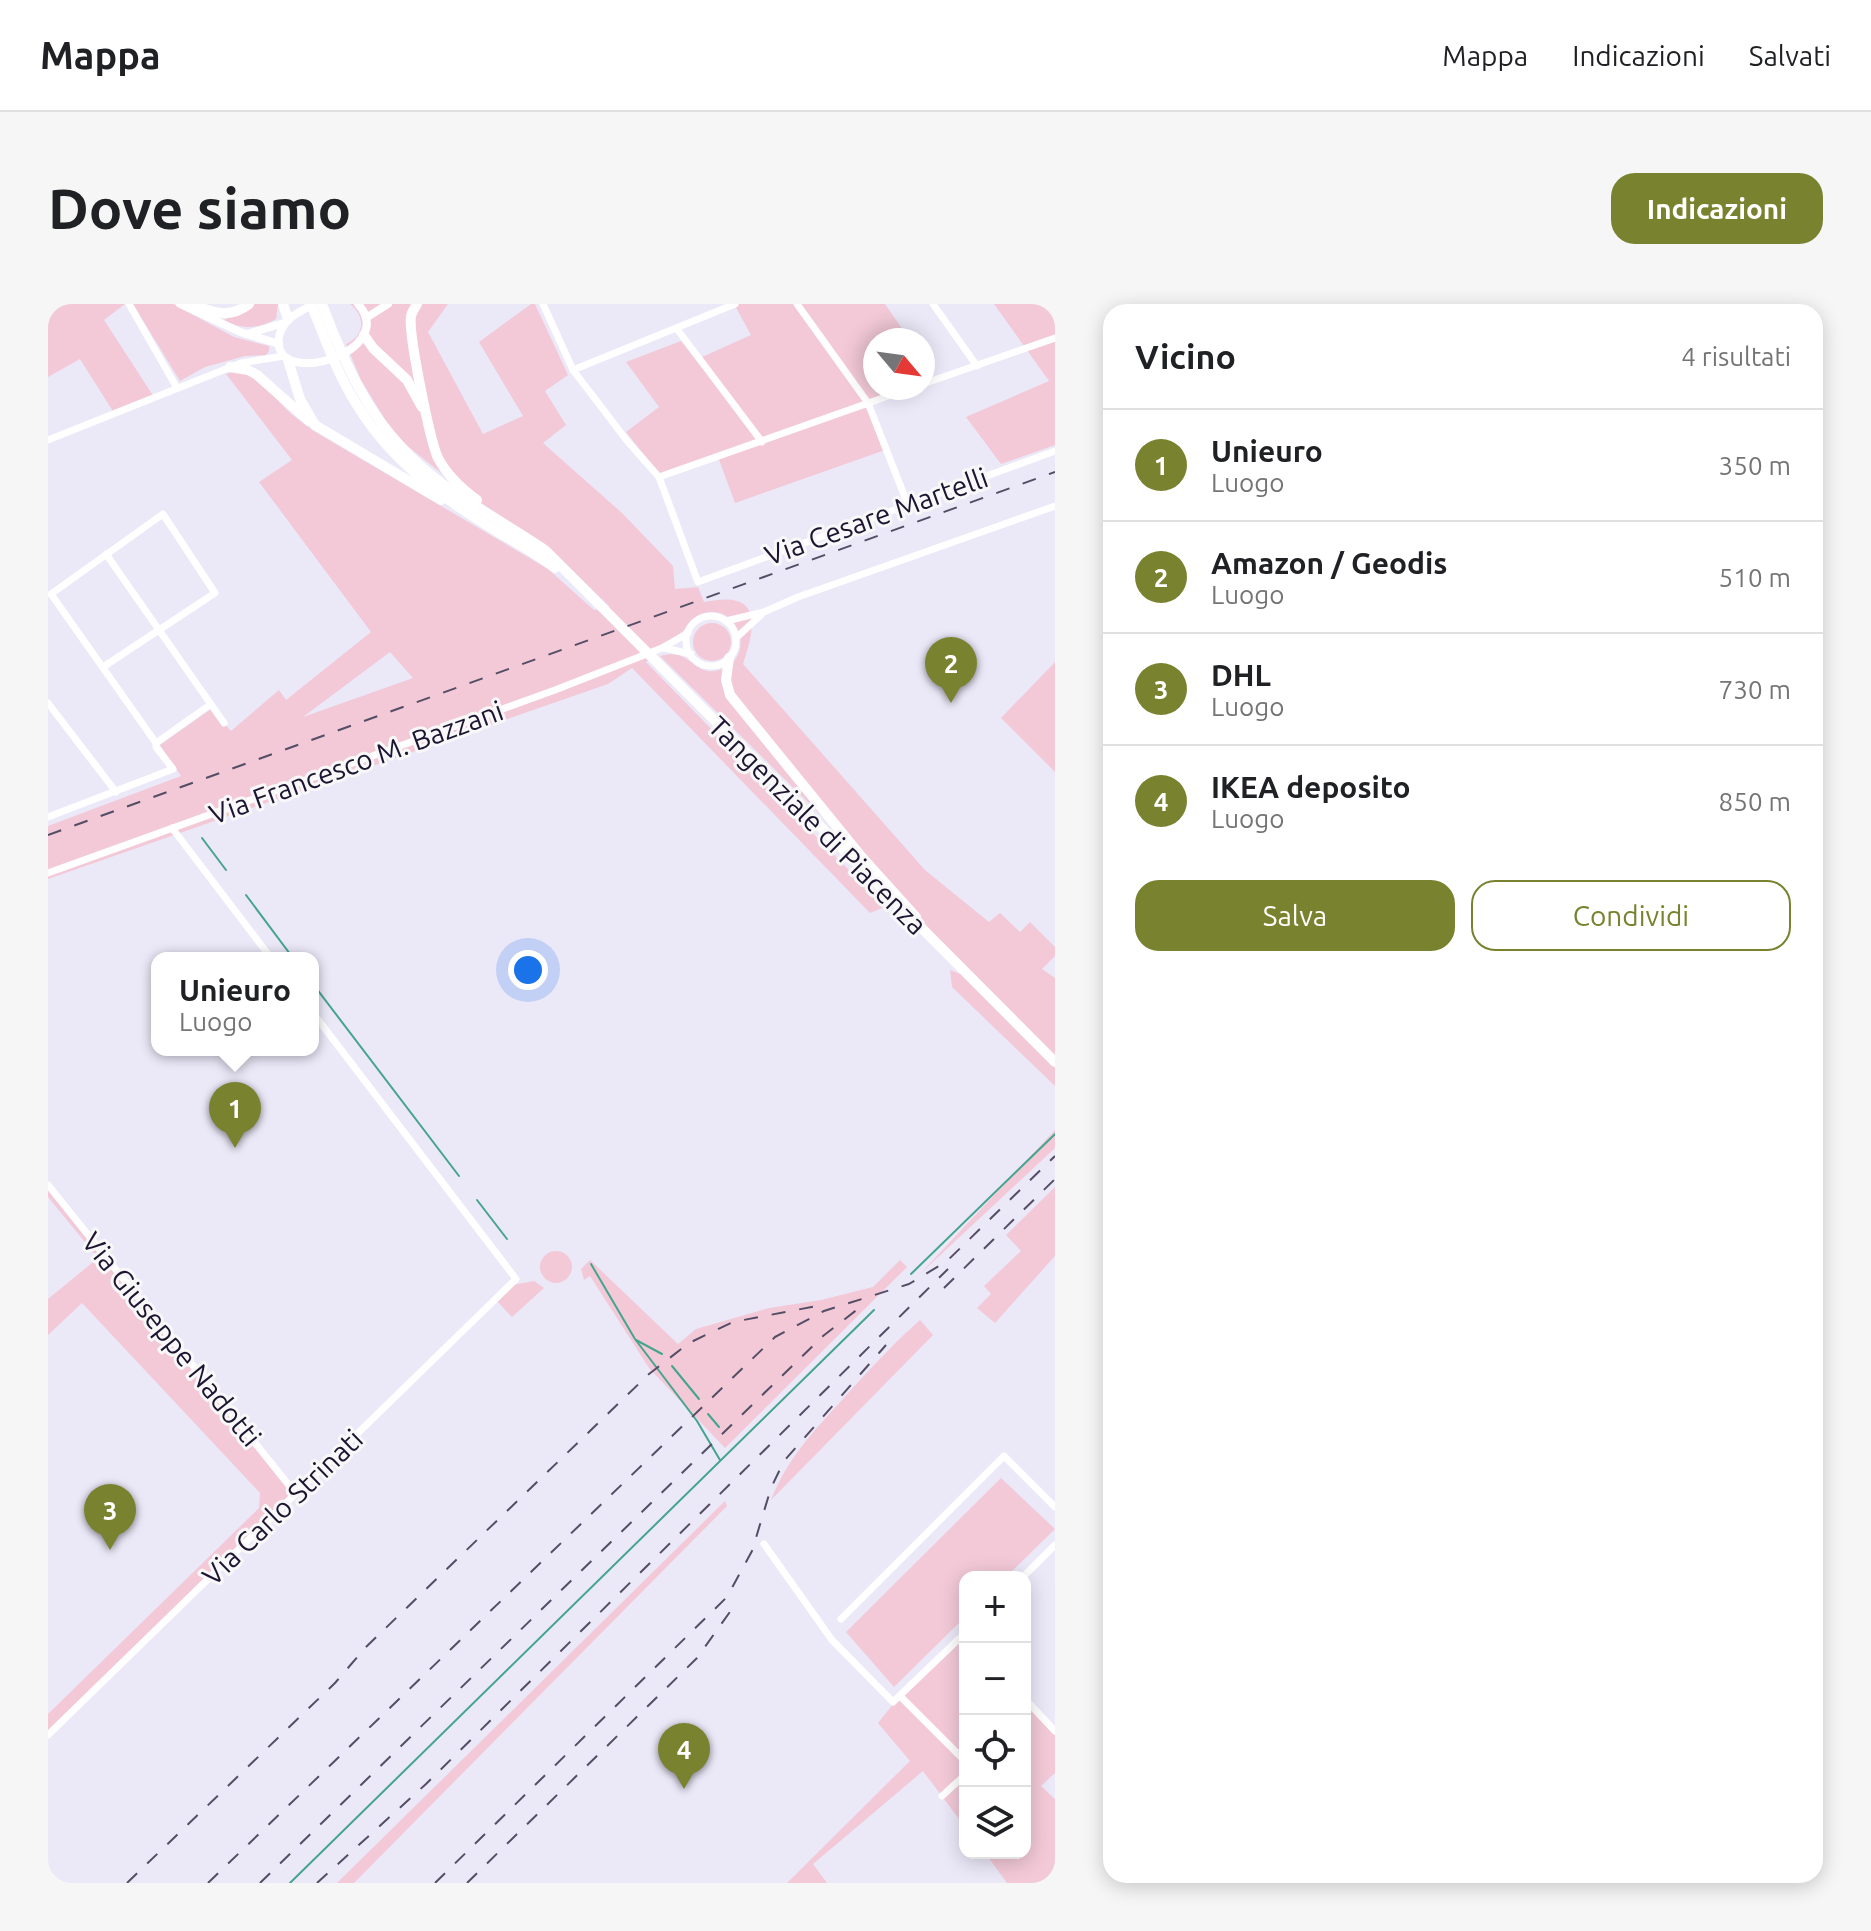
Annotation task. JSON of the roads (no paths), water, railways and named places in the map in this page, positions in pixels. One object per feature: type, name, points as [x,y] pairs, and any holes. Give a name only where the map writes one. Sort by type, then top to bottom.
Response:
[{"type":"highway","points":[[193,304],[223,314],[236,312],[249,304]]},
{"type":"highway","points":[[283,304],[286,321]]},
{"type":"highway","name":"Tangenziale di Piacenza","points":[[313,304],[335,362],[376,434],[456,494],[545,550],[1055,1062]]},
{"type":"highway","name":"Tangenziale di Piacenza","points":[[322,304],[363,398],[419,478],[482,522],[540,557],[582,589]]},
{"type":"highway","points":[[417,304],[411,316],[412,337],[426,416],[439,459],[454,480],[514,528]]},
{"type":"highway","points":[[364,335],[413,387],[426,416]]},
{"type":"highway","points":[[286,358],[304,407],[315,425]]},
{"type":"highway","points":[[230,367],[257,375],[315,425],[410,484],[482,522]]},
{"type":"highway","points":[[729,658],[726,680],[730,695],[860,855],[910,907],[925,932]]},
{"type":"main road","points":[[180,304],[247,334],[279,344]]},
{"type":"main road","points":[[247,334],[286,321],[313,304]]},
{"type":"main road","points":[[286,321],[279,344],[286,358],[308,364],[336,357],[357,344],[364,335],[366,318],[358,304]]},
{"type":"main road","points":[[366,318],[388,304]]},
{"type":"street","points":[[129,304],[177,388]]},
{"type":"street","points":[[543,304],[573,370],[659,477],[877,400]]},
{"type":"street","points":[[573,370],[735,304]]},
{"type":"street","points":[[797,304],[868,403],[908,505]]},
{"type":"street","points":[[933,304],[977,366]]},
{"type":"street","points":[[677,329],[762,442]]},
{"type":"street","points":[[935,380],[1055,338]]},
{"type":"street","points":[[48,440],[250,360],[286,358]]},
{"type":"street","name":"Via Cesare Martelli","points":[[659,477],[698,582],[1055,451]]},
{"type":"street","points":[[726,621],[764,612],[798,597],[1055,506]]},
{"type":"street","points":[[48,817],[173,769],[51,594],[163,514],[215,593],[103,667]]},
{"type":"street","points":[[106,554],[224,723]]},
{"type":"street","points":[[736,638],[764,612]]},
{"type":"street","points":[[718,617],[726,621],[736,638],[734,652],[716,665],[702,664],[688,648],[688,633],[703,618],[718,617]]},
{"type":"street","name":"Via Francesco M. Bazzani","points":[[48,873],[555,690],[662,648],[688,633]]},
{"type":"street","points":[[662,648],[691,654]]},
{"type":"street","points":[[48,703],[116,792]]},
{"type":"street","points":[[156,743],[211,704]]},
{"type":"street","points":[[172,828],[266,952]]},
{"type":"street","name":"Via Carlo Strinati","points":[[48,1735],[516,1279],[319,1021]]},
{"type":"street","name":"Via Giuseppe Nadotti","points":[[48,1185],[296,1494]]},
{"type":"street","points":[[841,1619],[1004,1456],[1055,1507]]},
{"type":"street","points":[[764,1544],[832,1640],[893,1702],[959,1641]]},
{"type":"street","points":[[1029,1571],[1055,1545]]},
{"type":"street","points":[[900,1696],[959,1755]]},
{"type":"street","points":[[1031,1705],[1055,1731]]},
{"type":"street","points":[[942,1796],[959,1780]]},
{"type":"waterway","points":[[202,838],[226,870]]},
{"type":"waterway","points":[[246,895],[289,952]]},
{"type":"waterway","points":[[319,992],[459,1176]]},
{"type":"waterway","points":[[911,1274],[1055,1134]]},
{"type":"waterway","points":[[477,1200],[507,1239]]},
{"type":"waterway","points":[[591,1264],[635,1339],[697,1421],[720,1460]]},
{"type":"waterway","points":[[290,1883],[874,1310]]},
{"type":"waterway","points":[[636,1340],[662,1354]]},
{"type":"waterway","points":[[672,1366],[699,1399]]},
{"type":"waterway","points":[[708,1414],[719,1427]]},
{"type":"railway","points":[[48,835],[1055,472]]},
{"type":"railway","points":[[208,1883],[775,1337],[824,1311],[909,1284],[947,1261],[1055,1156]]},
{"type":"railway","points":[[944,1288],[1055,1179]]},
{"type":"railway","points":[[317,1883],[426,1784],[948,1269]]},
{"type":"railway","points":[[127,1883],[649,1374],[689,1343],[733,1322],[822,1305]]},
{"type":"railway","points":[[260,1883],[823,1336],[863,1305]]},
{"type":"railway","points":[[435,1883],[727,1597],[752,1551],[771,1488],[784,1461],[886,1345]]},
{"type":"railway","points":[[467,1883],[697,1658],[737,1602]]},
{"type":"place","name":"Amazon / Geodis","points":[[951,703]]},
{"type":"place","name":"Unieuro","points":[[235,1148]]},
{"type":"place","name":"DHL","points":[[110,1550]]},
{"type":"place","name":"IKEA deposito","points":[[684,1789]]}]
